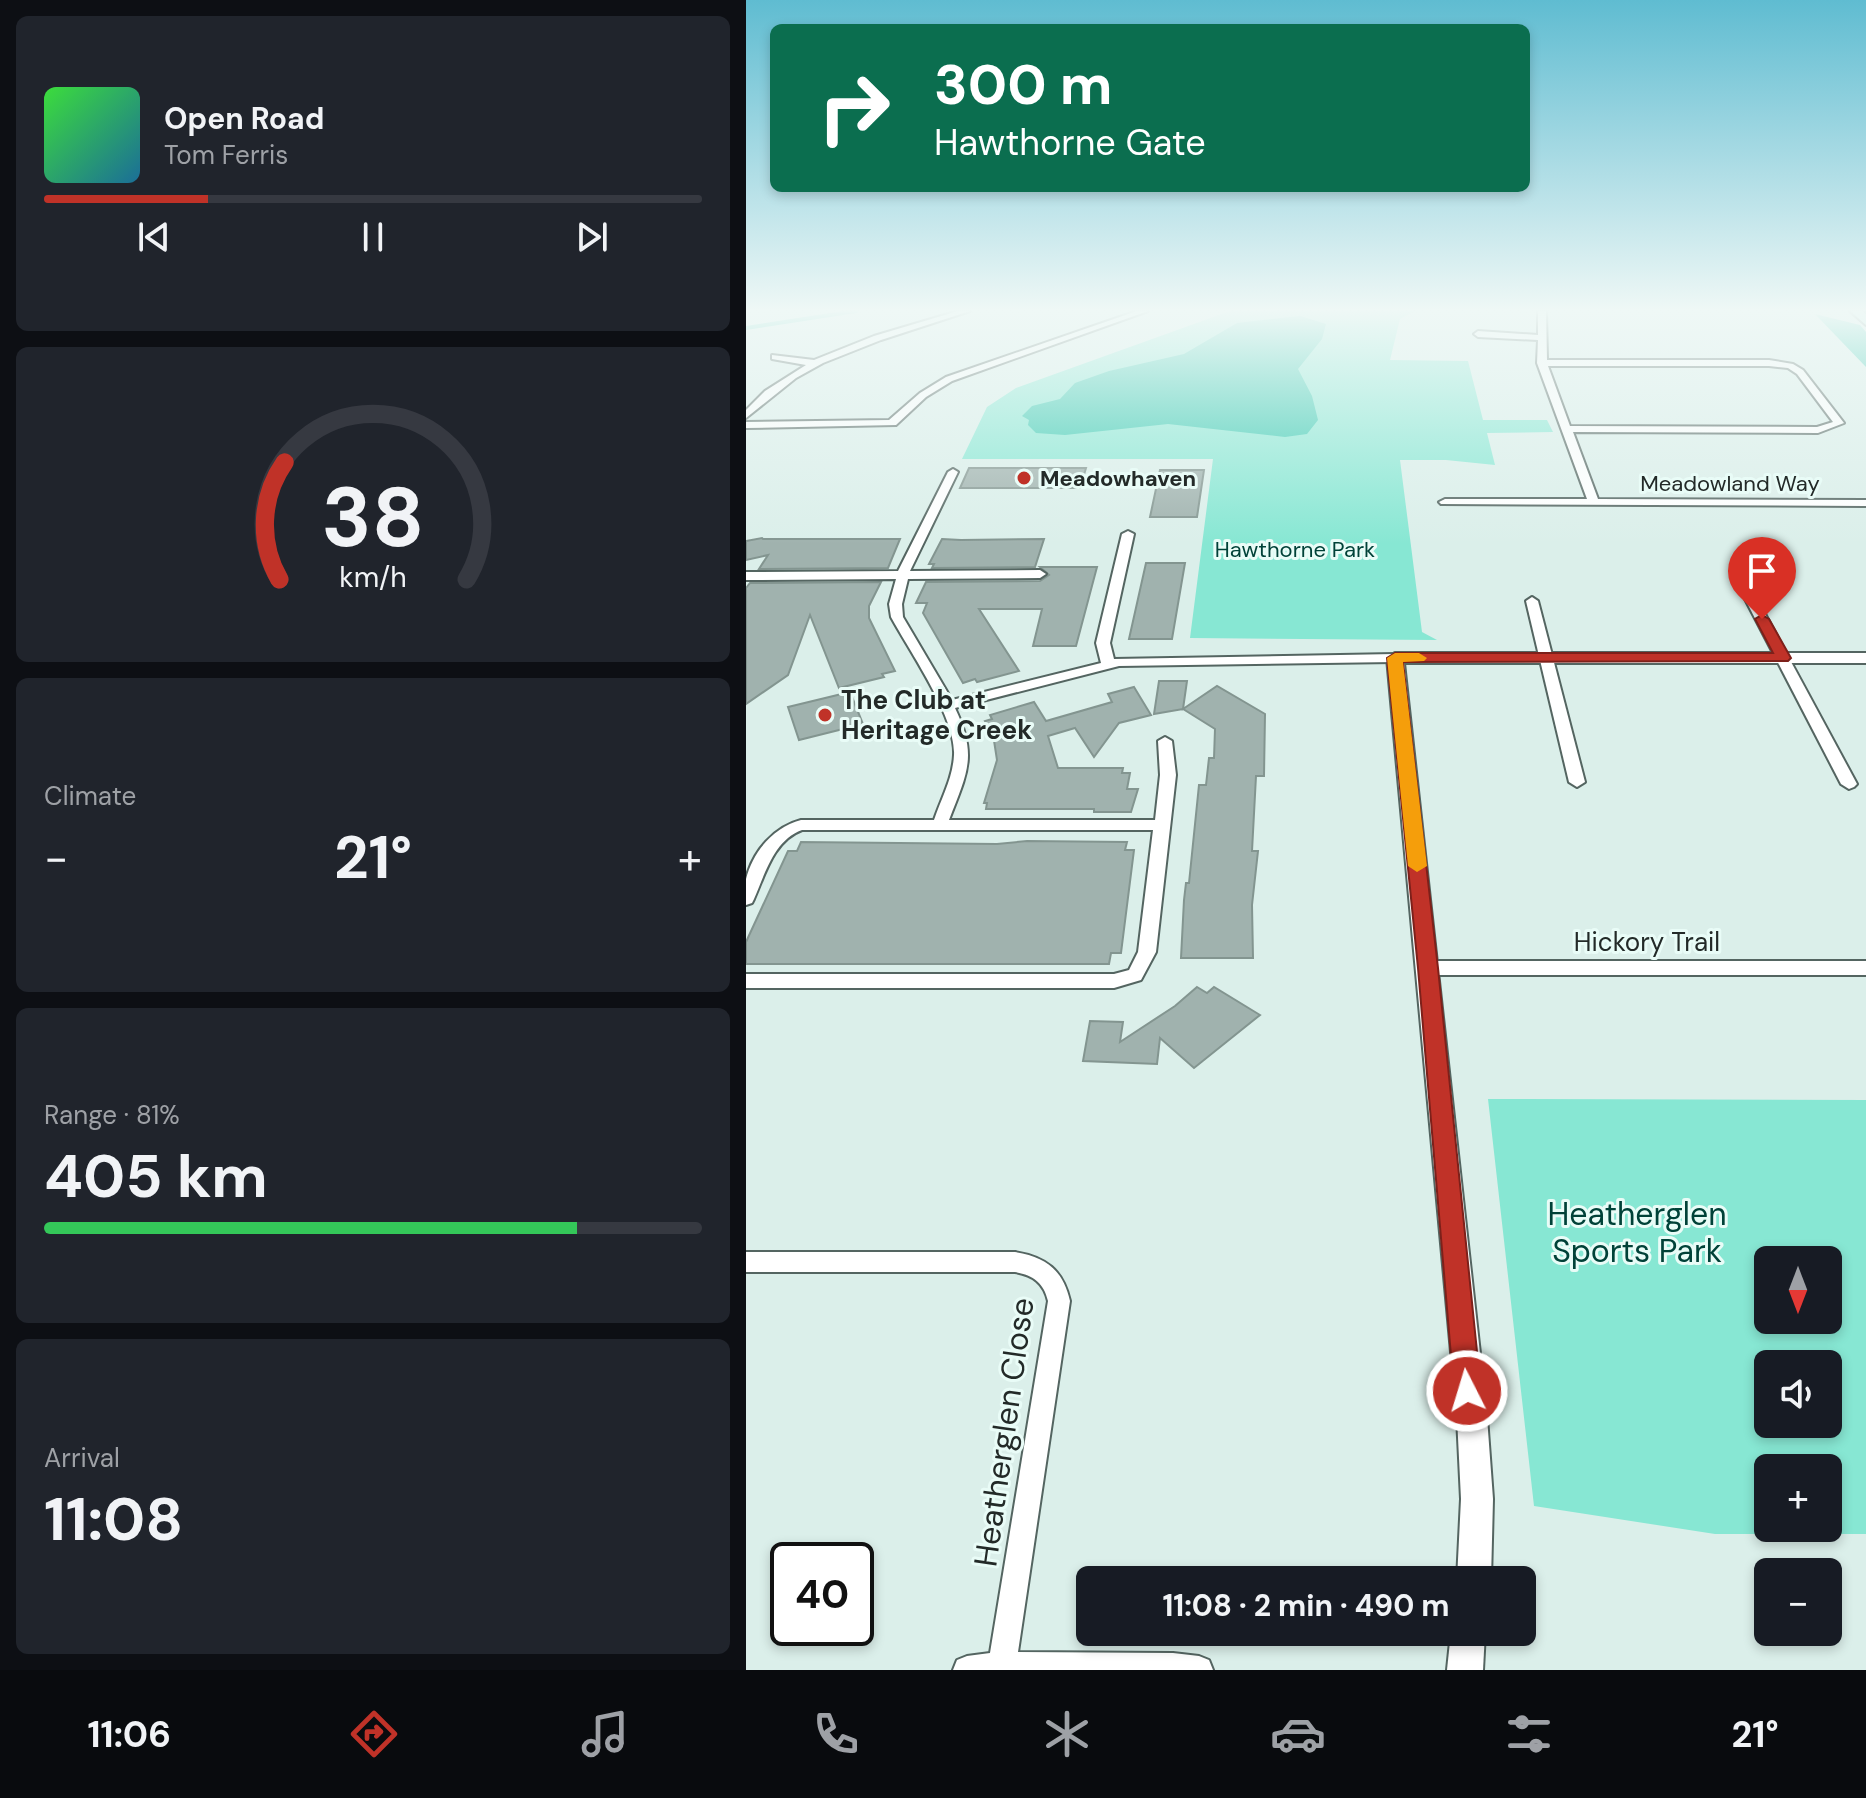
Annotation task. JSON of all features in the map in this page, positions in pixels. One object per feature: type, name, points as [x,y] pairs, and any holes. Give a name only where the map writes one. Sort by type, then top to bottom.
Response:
[{"type":"street","points":[[746,415],[773,389]]},
{"type":"street","points":[[746,425],[892,423],[933,389]]},
{"type":"street","points":[[1552,389],[1594,503]]},
{"type":"street","points":[[1567,429],[1818,430],[1839,423],[1813,389]]},
{"type":"street","points":[[940,824],[960,767],[963,749],[959,731],[895,611],[894,597],[953,472]]},
{"type":"street","name":"Meadowland Way","points":[[1445,502],[1866,503]]},
{"type":"street","points":[[1108,664],[1102,646],[1128,534]]},
{"type":"street","points":[[746,576],[1040,574]]},
{"type":"street","points":[[1751,599],[1849,784]]},
{"type":"street","points":[[1532,601],[1577,782]]},
{"type":"street","points":[[1395,658],[1428,968],[1473,1451],[1474,1566]]},
{"type":"street","points":[[946,706],[1108,664],[1156,659],[1866,658]]},
{"type":"street","points":[[746,981],[1124,980],[1139,970],[1147,952],[1168,775],[1165,741]]},
{"type":"street","points":[[746,899],[775,840],[791,827],[1162,825]]},
{"type":"street","name":"Hickory Trail","points":[[1428,968],[1866,968]]},
{"type":"street","name":"Heatherglen Close","points":[[746,1262],[1015,1262],[1039,1268],[1055,1283],[1059,1301],[1002,1666]]},
{"type":"street","points":[[1465,1670],[1467,1646]]},
{"type":"street","points":[[967,1670],[1002,1666],[1173,1667],[1199,1670]]},
{"type":"green space","name":"Hawthorne Park","points":[[1015,389],[1475,389],[1483,420],[1547,420],[1553,432],[1487,433],[1495,465],[1446,460],[1400,460],[1422,632],[1437,640],[1190,638],[1213,459],[962,459],[987,407]]},
{"type":"green space","name":"Heatherglen Sports Park","points":[[1488,1099],[1866,1100],[1866,1534],[1842,1534],[1842,1454],[1754,1454],[1754,1534],[1715,1534],[1534,1506]]},
{"type":"shaded area","points":[[1069,389],[1308,389],[1318,420],[1307,434],[1285,437],[1168,424],[1065,435],[1036,433],[1028,425],[1029,420],[1022,416],[1032,406],[1060,399]]},
{"type":"building","name":"Meadowhaven","points":[[969,468],[1086,468],[1080,488],[960,488]]},
{"type":"building","points":[[1160,470],[1204,470],[1197,517],[1150,517]]},
{"type":"building","points":[[762,538],[900,539],[888,568],[759,569],[768,555],[746,560],[746,541]]},
{"type":"building","points":[[942,539],[1044,539],[1035,567],[932,568],[934,564],[929,564]]},
{"type":"building","points":[[1146,563],[1185,563],[1172,639],[1129,639]]},
{"type":"building","points":[[1040,567],[1097,567],[1076,646],[1033,646],[1042,609],[979,609],[1019,671],[963,683],[923,613],[927,603],[916,603],[926,582],[1040,581],[1049,575]]},
{"type":"building","points":[[881,582],[869,606],[869,618],[895,671],[882,674],[884,677],[839,688],[810,615],[788,675],[746,704],[746,588],[750,583]]},
{"type":"building","points":[[1159,681],[1187,681],[1183,709],[1154,714]]},
{"type":"building","points":[[1217,686],[1265,714],[1264,776],[1256,776],[1252,851],[1258,851],[1252,905],[1253,958],[1181,958],[1184,900],[1186,883],[1189,883],[1199,785],[1206,785],[1209,758],[1214,758],[1215,729],[1183,709]]},
{"type":"building","points":[[1134,687],[1151,715],[1119,723],[1094,757],[1075,728],[1048,736],[1058,768],[1123,768],[1122,773],[1130,773],[1127,789],[1138,789],[1131,812],[986,809],[987,803],[984,803],[997,760],[993,734],[985,721],[992,719],[990,715],[1034,702],[1046,721],[1112,702],[1108,694]]},
{"type":"building","name":"The Club at Heritage Creek","points":[[850,692],[863,724],[799,740],[788,707]]},
{"type":"building","points":[[1027,841],[1127,842],[1125,850],[1134,850],[1121,953],[1111,953],[1109,964],[746,964],[746,942],[788,851],[797,851],[801,842],[997,844]]},
{"type":"building","points":[[1197,987],[1207,993],[1214,987],[1260,1015],[1194,1068],[1160,1038],[1157,1064],[1083,1061],[1090,1021],[1123,1022],[1120,1042],[1175,1006]]},
{"type":"slow traffic","points":[[1417,866],[1395,658],[1419,658]]},
{"type":"place","name":"Meadowhaven","points":[[1024,478]]},
{"type":"place","name":"The Club at Heritage Creek","points":[[825,715]]},
{"type":"route","points":[[1467,1391],[1428,968],[1395,658],[1783,658],[1762,619]]}]
